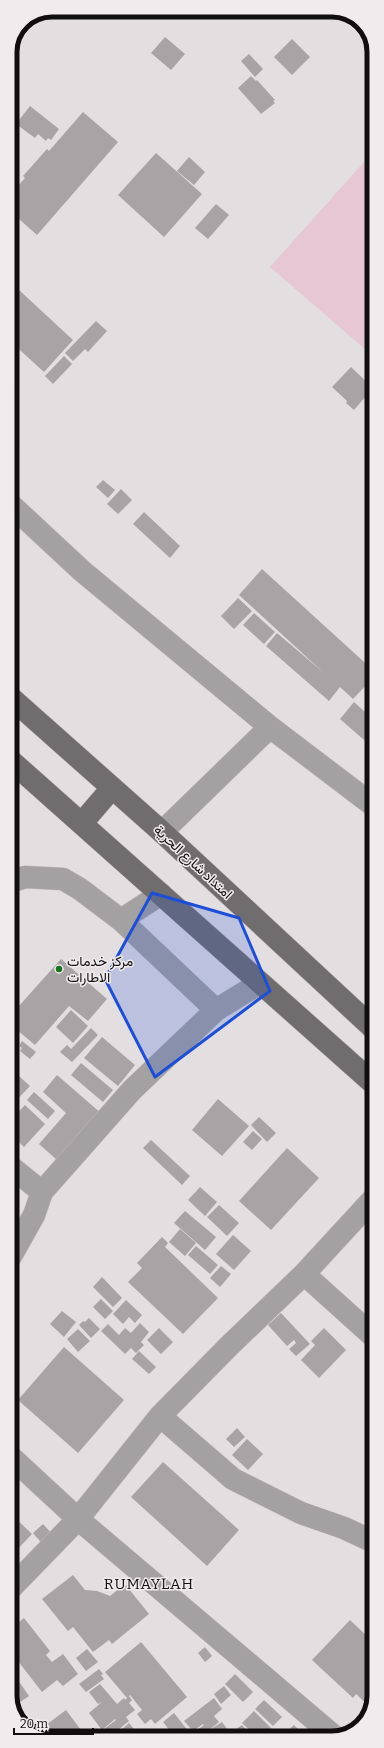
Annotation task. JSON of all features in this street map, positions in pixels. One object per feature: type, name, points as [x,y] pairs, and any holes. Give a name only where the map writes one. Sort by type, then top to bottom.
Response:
[{"type":"main road","name":"امتداد شارع الحرية","points":[[17,703],[162,832],[367,1022]]},
{"type":"main road","points":[[17,766],[367,1078]]},
{"type":"main road","points":[[82,823],[112,788]]},
{"type":"street","points":[[17,511],[82,571],[270,727],[367,801]]},
{"type":"street","points":[[162,832],[270,727]]},
{"type":"street","points":[[17,880],[25,877],[63,880],[80,889],[121,920],[216,1010]]},
{"type":"street","points":[[121,920],[161,894]]},
{"type":"street","points":[[17,1245],[34,1215],[42,1192],[132,1090],[216,1010],[260,982]]},
{"type":"street","points":[[17,1172],[42,1192]]},
{"type":"street","points":[[17,1582],[78,1519],[160,1416],[229,1346],[304,1274],[367,1206]]},
{"type":"street","points":[[304,1274],[367,1331]]},
{"type":"street","points":[[160,1416],[233,1479],[301,1513],[344,1528],[367,1539]]},
{"type":"street","points":[[17,1463],[78,1519],[329,1731]]},
{"type":"highlighted area","points":[[152,893],[239,918],[270,991],[155,1077],[105,979]]},
{"type":"shaded area","points":[[367,159],[367,351],[270,267]]},
{"type":"building","points":[[165,37],[185,54],[171,70],[151,53]]},
{"type":"building","points":[[292,39],[310,57],[292,75],[274,57]]},
{"type":"building","points":[[249,54],[263,69],[255,77],[241,61]]},
{"type":"building","points":[[251,76],[256,81],[257,80],[275,100],[273,101],[275,103],[261,114],[238,88]]},
{"type":"building","points":[[30,106],[59,129],[51,140],[48,138],[46,141],[38,134],[35,138],[17,125]]},
{"type":"building","points":[[83,112],[118,142],[37,235],[17,217],[17,187],[25,178],[23,176],[47,149],[49,151]]},
{"type":"building","points":[[156,153],[202,194],[164,237],[118,195]]},
{"type":"building","points":[[189,157],[205,172],[194,185],[177,171]]},
{"type":"building","points":[[216,204],[229,215],[208,239],[195,228]]},
{"type":"building","points":[[19,290],[73,340],[44,372],[17,347],[17,292]]},
{"type":"building","points":[[96,321],[107,331],[88,352],[85,349],[73,361],[65,353]]},
{"type":"building","points":[[64,356],[72,364],[53,384],[45,376]]},
{"type":"building","points":[[351,367],[367,382],[367,395],[354,410],[332,387]]},
{"type":"building","points":[[103,480],[115,490],[108,498],[96,487]]},
{"type":"building","points":[[121,489],[132,500],[118,514],[107,504]]},
{"type":"building","points":[[144,512],[180,546],[170,558],[133,524]]},
{"type":"building","points":[[262,569],[367,665],[367,684],[353,699],[340,687],[329,701],[266,646],[277,633],[324,673],[239,595]]},
{"type":"building","points":[[238,598],[252,611],[234,629],[221,616]]},
{"type":"building","points":[[254,613],[275,632],[264,644],[243,625]]},
{"type":"building","points":[[354,702],[367,714],[367,737],[364,740],[340,719]]},
{"type":"building","points":[[61,959],[107,999],[88,1021],[69,1006],[35,1045],[17,1030],[17,1008]]},
{"type":"building","points":[[71,1010],[88,1026],[73,1043],[56,1027]]},
{"type":"building","points":[[91,1028],[98,1035],[72,1062],[60,1052],[67,1045],[71,1049]]},
{"type":"building","points":[[102,1037],[135,1065],[118,1086],[84,1058]]},
{"type":"building","points":[[22,1041],[36,1052],[30,1059],[20,1051],[22,1048],[19,1046]]},
{"type":"building","points":[[81,1063],[113,1090],[103,1102],[71,1075]]},
{"type":"building","points":[[17,1074],[30,1086],[17,1100]]},
{"type":"building","points":[[57,1075],[102,1114],[57,1160],[39,1144],[66,1113],[43,1092]]},
{"type":"building","points":[[34,1092],[55,1111],[48,1119],[27,1100]]},
{"type":"building","points":[[218,1099],[249,1126],[222,1156],[192,1130]]},
{"type":"building","points":[[25,1105],[45,1124],[24,1147],[17,1140],[17,1113]]},
{"type":"building","points":[[259,1117],[276,1133],[267,1142],[251,1125]]},
{"type":"building","points":[[253,1131],[262,1139],[252,1150],[243,1142]]},
{"type":"building","points":[[151,1140],[190,1176],[182,1185],[143,1148]]},
{"type":"building","points":[[287,1148],[319,1178],[271,1230],[239,1201]]},
{"type":"building","points":[[200,1187],[217,1202],[205,1216],[188,1200]]},
{"type":"building","points":[[219,1205],[239,1223],[227,1236],[207,1217]]},
{"type":"building","points":[[185,1211],[216,1237],[205,1250],[174,1223]]},
{"type":"building","points":[[180,1229],[196,1243],[185,1256],[169,1242]]},
{"type":"building","points":[[233,1235],[251,1251],[234,1270],[216,1254]]},
{"type":"building","points":[[162,1237],[168,1243],[165,1247],[218,1298],[183,1334],[128,1282],[142,1268],[137,1263]]},
{"type":"building","points":[[196,1246],[218,1265],[210,1274],[188,1255]]},
{"type":"building","points":[[221,1266],[231,1274],[220,1287],[210,1278]]},
{"type":"building","points":[[102,1277],[122,1298],[113,1307],[93,1287]]},
{"type":"building","points":[[101,1299],[113,1311],[105,1319],[93,1307]]},
{"type":"building","points":[[126,1300],[142,1315],[135,1323],[129,1317],[123,1324],[113,1314]]},
{"type":"building","points":[[62,1311],[76,1322],[64,1337],[50,1324]]},
{"type":"building","points":[[281,1313],[310,1344],[296,1356],[289,1349],[296,1343],[294,1340],[287,1346],[268,1325]]},
{"type":"building","points":[[89,1318],[100,1329],[91,1338],[79,1325]]},
{"type":"building","points":[[140,1323],[149,1332],[141,1342],[144,1345],[136,1353],[131,1348],[125,1354],[101,1331],[108,1324],[119,1335],[125,1328],[131,1333]]},
{"type":"building","points":[[159,1328],[173,1342],[161,1354],[147,1340]]},
{"type":"building","points":[[324,1328],[346,1350],[319,1378],[301,1360],[315,1345],[311,1341]]},
{"type":"building","points":[[78,1329],[90,1341],[78,1352],[67,1339]]},
{"type":"building","points":[[64,1347],[124,1400],[78,1453],[18,1400]]},
{"type":"building","points":[[139,1351],[156,1367],[149,1374],[132,1359]]},
{"type":"building","points":[[237,1428],[245,1437],[234,1447],[226,1439]]},
{"type":"building","points":[[247,1439],[263,1454],[248,1470],[232,1455]]},
{"type":"building","points":[[163,1462],[239,1530],[207,1566],[131,1497]]},
{"type":"building","points":[[17,1520],[32,1534],[17,1550]]},
{"type":"building","points":[[43,1524],[57,1539],[46,1548],[33,1533]]},
{"type":"building","points":[[73,1575],[85,1590],[97,1591],[110,1596],[125,1584],[149,1614],[112,1644],[109,1640],[93,1652],[73,1627],[68,1631],[42,1599]]},
{"type":"building","points":[[24,1618],[50,1651],[46,1655],[52,1662],[63,1654],[78,1674],[63,1686],[57,1680],[42,1692],[17,1660],[17,1624]]},
{"type":"building","points":[[350,1620],[367,1636],[366,1703],[356,1694],[353,1698],[312,1660]]},
{"type":"building","points":[[141,1642],[187,1697],[155,1724],[151,1719],[145,1724],[137,1714],[142,1710],[130,1695],[127,1698],[105,1672]]},
{"type":"building","points":[[205,1647],[212,1656],[205,1662],[198,1653]]},
{"type":"building","points":[[87,1649],[98,1662],[86,1671],[76,1658]]},
{"type":"building","points":[[99,1669],[103,1674],[101,1675],[104,1679],[86,1692],[79,1684]]},
{"type":"building","points":[[235,1674],[253,1692],[243,1702],[225,1684]]},
{"type":"building","points":[[17,1679],[29,1696],[18,1703]]},
{"type":"building","points":[[100,1684],[117,1704],[129,1696],[132,1700],[129,1703],[135,1710],[126,1717],[129,1721],[118,1730],[119,1731],[101,1731],[116,1720],[115,1719],[102,1730],[89,1713],[102,1702],[98,1704],[89,1692]]},
{"type":"building","points":[[224,1686],[231,1695],[221,1704],[214,1694]]},
{"type":"building","points":[[214,1698],[222,1709],[214,1716],[219,1722],[208,1731],[196,1731],[204,1725],[203,1724],[193,1731],[184,1721]]},
{"type":"building","points":[[264,1700],[282,1717],[273,1726],[255,1709]]},
{"type":"building","points":[[66,1710],[82,1731],[50,1731],[41,1729]]},
{"type":"building","points":[[254,1711],[274,1731],[251,1731],[242,1723]]},
{"type":"building","points":[[174,1713],[188,1731],[170,1731],[163,1722]]},
{"type":"building","points":[[222,1722],[229,1731],[208,1731]]},
{"type":"building","points":[[129,1723],[136,1731],[120,1731]]},
{"type":"building","points":[[242,1725],[247,1731],[233,1731]]},
{"type":"building","points":[[294,1725],[300,1731],[287,1731]]},
{"type":"place","name":"مركز خدمات الاطارات","points":[[59,969]]},
{"type":"district","name":"RUMAYLAH","points":[[149,1584]]}]
